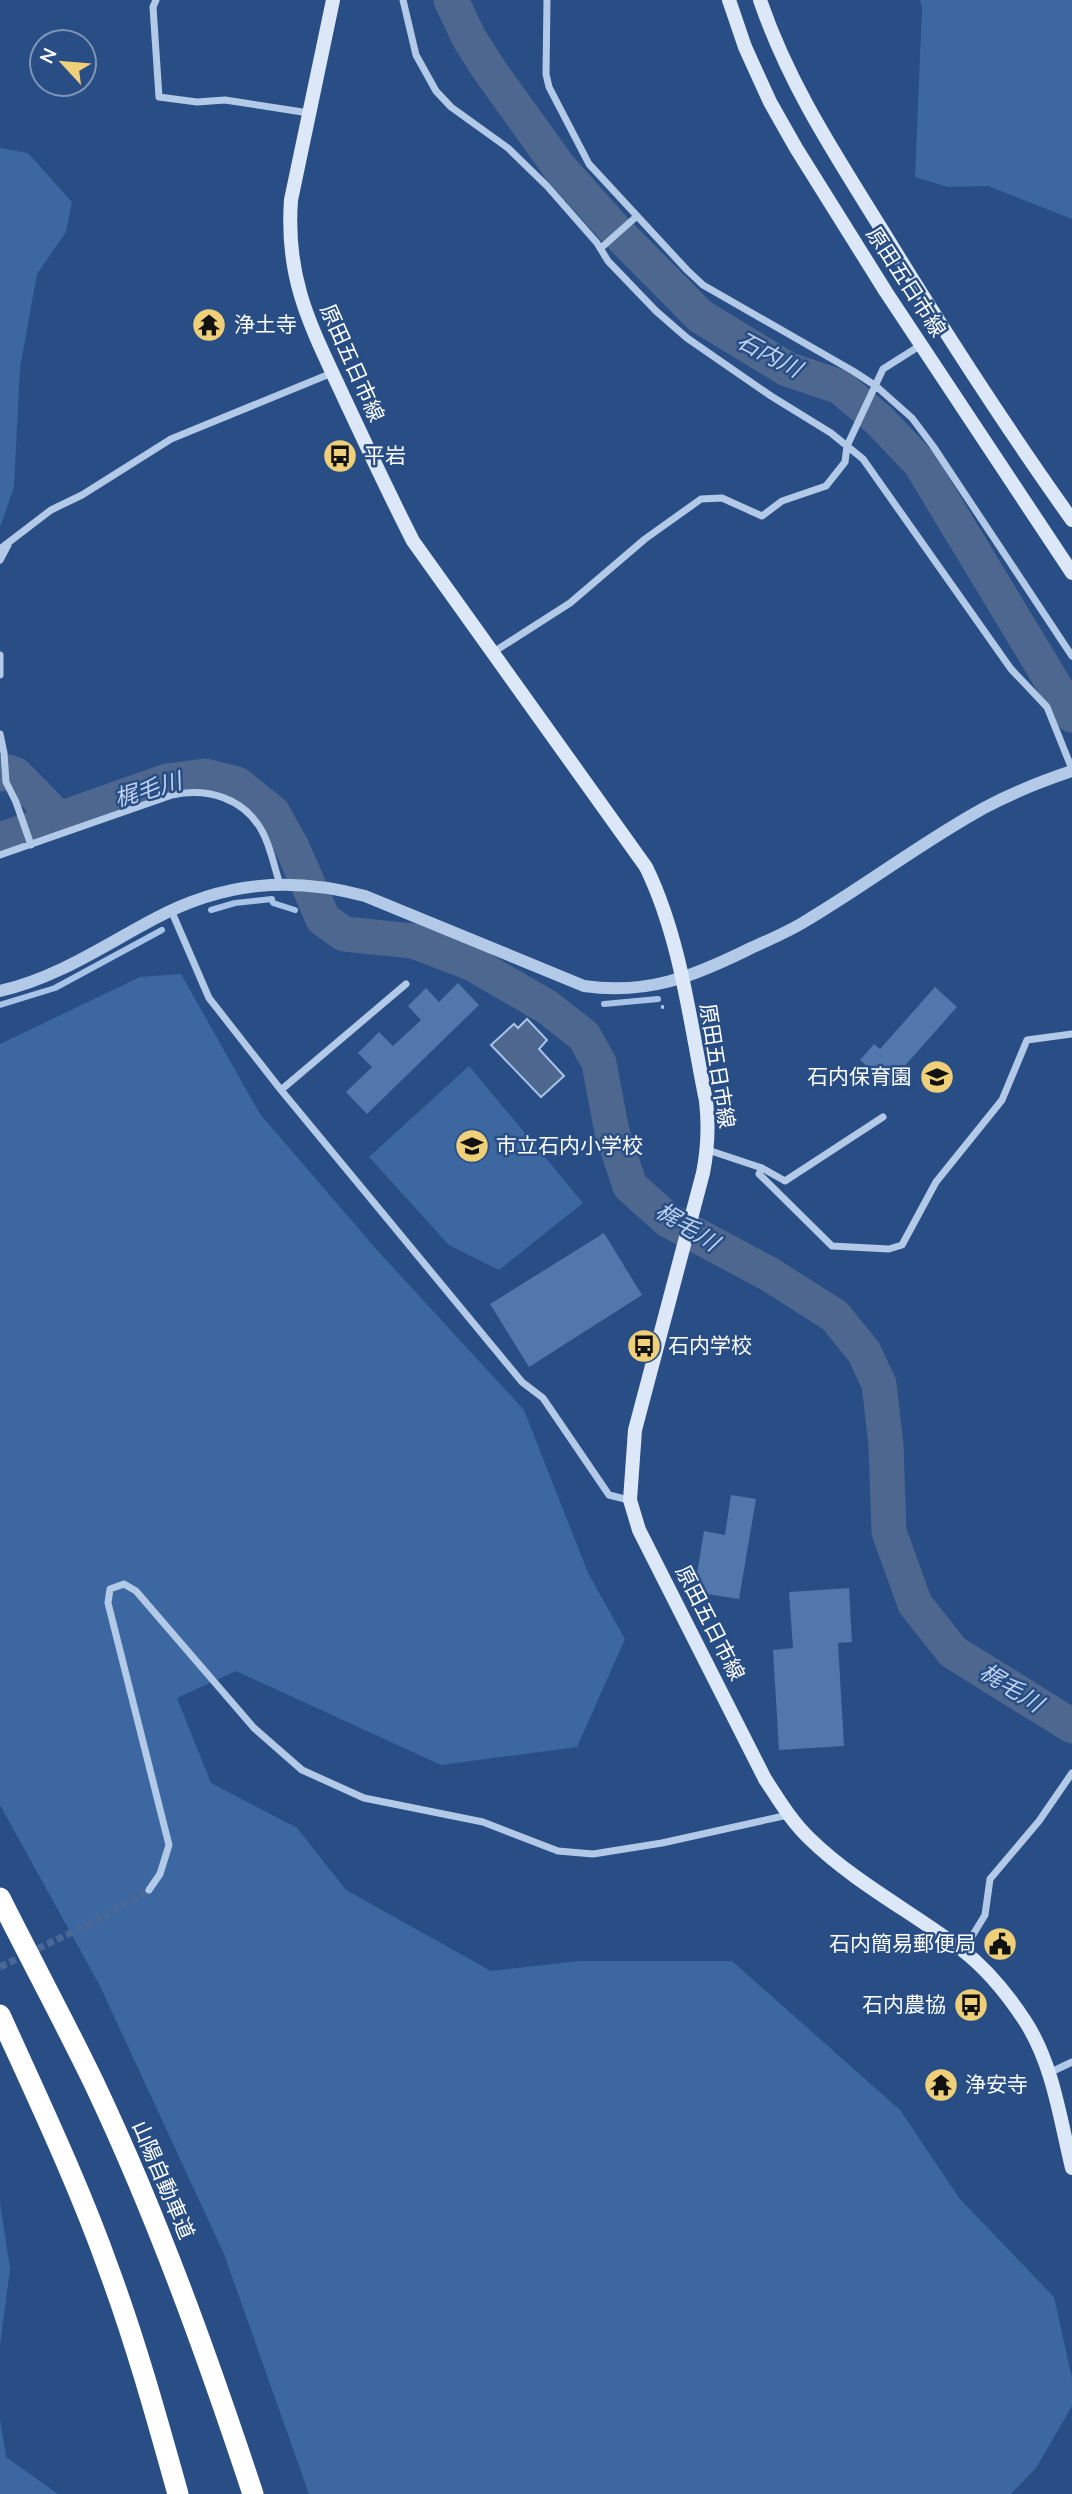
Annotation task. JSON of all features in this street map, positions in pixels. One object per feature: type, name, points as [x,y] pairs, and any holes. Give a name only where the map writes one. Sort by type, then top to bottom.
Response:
[{"type":"highway","name":"山陽自動車道","points":[[0,1898],[94,2084],[170,2259],[253,2494]]},
{"type":"highway","points":[[0,2015],[51,2127],[109,2270],[144,2376],[178,2494]]},
{"type":"main road","name":"原田五日市線","points":[[333,0],[291,200],[289,228],[292,262],[305,313],[413,541],[646,867],[657,890],[672,939],[706,1101],[708,1150],[635,1430],[630,1500],[639,1531],[765,1779],[788,1815],[810,1839],[853,1874],[963,1951],[1001,1989],[1026,2023],[1049,2073],[1072,2168]]},
{"type":"main road","name":"原田五日市線","points":[[729,0],[745,47],[770,102],[796,148],[921,345],[1072,573]]},
{"type":"main road","name":"原田五日市線","points":[[760,0],[794,84],[823,135],[918,287],[1072,520]]},
{"type":"street","points":[[156,0],[153,7],[159,97],[197,102],[225,100],[309,113]]},
{"type":"street","points":[[0,991],[50,976],[171,910],[206,896],[233,889],[283,884],[319,886],[352,892],[391,905],[564,980],[584,986],[626,988],[681,980],[798,926],[985,807],[1072,770],[1052,717],[1041,699],[1011,669],[876,475],[849,443],[771,396],[676,330],[608,261],[602,247],[540,179],[508,148],[451,107],[436,91],[416,55],[403,0]]},
{"type":"street","points":[[547,0],[545,74],[548,87],[589,164],[636,217],[703,285],[843,365],[912,418],[1072,656]]},
{"type":"street","points":[[602,247],[636,217]]},
{"type":"street","points":[[491,653],[570,603],[645,539],[701,499],[722,498],[762,516],[782,501],[826,486],[845,462],[849,443],[883,369],[921,345]]},
{"type":"street","points":[[0,549],[47,512],[82,495],[171,439],[333,373]]},
{"type":"street","points":[[0,559],[8,545]]},
{"type":"street","points":[[0,655],[0,675]]},
{"type":"street","points":[[0,734],[4,783],[21,814],[29,841]]},
{"type":"street","points":[[0,855],[29,841],[172,795],[200,792],[229,800],[253,818],[268,845],[283,884]]},
{"type":"street","points":[[171,910],[209,998],[281,1090],[522,1382],[543,1398],[609,1495],[630,1500]]},
{"type":"street","points":[[281,1090],[406,984]]},
{"type":"street","points":[[762,1168],[760,1174],[832,1245],[889,1249],[902,1245],[936,1182],[1002,1100],[1027,1041],[1072,1034]]},
{"type":"street","points":[[708,1150],[762,1168],[785,1181],[883,1116]]},
{"type":"street","points":[[149,1890],[160,1874],[169,1845],[108,1604],[110,1589],[124,1584],[136,1591],[254,1728],[302,1770],[364,1798],[483,1822],[558,1851],[593,1854],[662,1843],[788,1815]]},
{"type":"street","points":[[963,1951],[985,1915],[990,1878],[1039,1821],[1072,1773]]},
{"type":"street","points":[[1049,2073],[1072,2062]]},
{"type":"shaded area","points":[[920,0],[1072,0],[1072,219],[988,186],[948,187],[915,177],[922,8]]},
{"type":"shaded area","points":[[0,148],[28,153],[72,202],[66,232],[37,274],[20,368],[14,487],[0,527]]},
{"type":"shaded area","points":[[181,974],[260,1114],[376,1249],[524,1410],[588,1573],[625,1639],[577,1747],[441,1765],[236,1671],[177,1698],[211,1783],[297,1828],[346,1890],[491,1971],[580,1961],[732,1961],[900,2110],[960,2199],[1054,2297],[1072,2378],[1072,2406],[1036,2468],[1011,2494],[309,2494],[224,2254],[100,1986],[0,1805],[0,1044],[140,977]]},
{"type":"shaded area","points":[[527,1019],[547,1040],[539,1049],[564,1076],[541,1097],[491,1045],[514,1024],[518,1028]]},
{"type":"shaded area","points":[[469,1066],[583,1203],[499,1270],[449,1245],[369,1157]]},
{"type":"shaded area","points":[[0,2202],[10,2269],[0,2345]]},
{"type":"shaded area","points":[[0,2419],[6,2457],[58,2494],[0,2494]]},
{"type":"building","points":[[458,983],[479,1005],[367,1114],[346,1092],[372,1067],[358,1053],[379,1032],[393,1046],[421,1020],[408,1006],[426,988],[439,1002]]},
{"type":"building","points":[[935,987],[957,1007],[902,1069],[906,1072],[892,1088],[860,1060],[874,1044],[880,1049]]},
{"type":"building","points":[[604,1233],[642,1295],[529,1367],[490,1304]]},
{"type":"building","points":[[731,1495],[756,1499],[739,1599],[694,1592],[704,1531],[725,1535]]},
{"type":"building","points":[[849,1588],[852,1642],[838,1643],[844,1746],[779,1750],[773,1650],[793,1648],[789,1592]]},
{"type":"waterway","name":"石内川","points":[[451,0],[469,38],[490,71],[559,167],[616,231],[700,316],[787,369],[840,387],[879,420],[920,463],[1072,715]]},
{"type":"waterway","points":[[0,774],[8,772],[16,775],[58,818]]},
{"type":"waterway","name":"梶毛川","points":[[0,840],[167,781],[205,776],[237,784],[273,813],[292,847],[323,919],[344,934],[413,941],[473,964],[547,1007],[584,1036],[599,1063],[612,1132],[630,1186],[668,1220],[769,1274],[835,1316],[864,1352],[879,1384],[886,1445],[889,1532],[915,1604],[953,1652],[1072,1726]]},
{"type":"waterway","points":[[211,910],[235,903],[272,899],[273,903],[295,910]]},
{"type":"waterway","points":[[0,1005],[55,988],[162,930]]},
{"type":"waterway","points":[[604,1004],[658,999]]},
{"type":"tunnel","points":[[0,1967],[91,1923],[149,1890]]},
{"type":"place","name":"浄土寺","points":[[209,325]]},
{"type":"place","name":"平岩","points":[[340,456]]},
{"type":"place","name":"石内保育園","points":[[937,1077]]},
{"type":"place","name":"市立石内小学校","points":[[472,1146]]},
{"type":"place","name":"石内学校","points":[[644,1346]]},
{"type":"place","name":"石内簡易郵便局","points":[[1000,1944]]},
{"type":"place","name":"石内農協","points":[[971,2005]]},
{"type":"place","name":"浄安寺","points":[[941,2085]]}]
